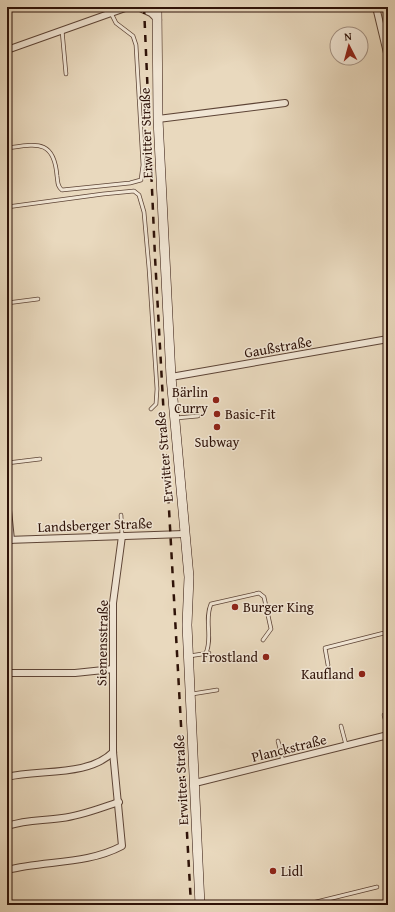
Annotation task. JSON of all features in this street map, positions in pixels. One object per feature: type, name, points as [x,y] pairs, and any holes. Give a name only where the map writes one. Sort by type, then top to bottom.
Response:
[{"type":"main road","name":"Erwitter Straße","points":[[157,7],[158,118],[171,377],[189,577],[187,625],[200,905]]},
{"type":"street","points":[[7,50],[128,7]]},
{"type":"street","points":[[138,7],[151,13],[158,20]]},
{"type":"street","points":[[376,7],[388,56]]},
{"type":"street","points":[[158,118],[285,103]]},
{"type":"street","name":"Gaußstraße","points":[[171,377],[388,339]]},
{"type":"street","points":[[7,500],[9,540]]},
{"type":"street","name":"Landsberger Straße","points":[[9,540],[184,534]]},
{"type":"street","name":"Siemensstraße","points":[[7,870],[33,864],[83,859],[114,850],[122,846],[119,802],[113,752],[113,603],[122,536]]},
{"type":"street","points":[[7,673],[75,673],[113,669]]},
{"type":"street","name":"Planckstraße","points":[[195,783],[388,735]]},
{"type":"street","points":[[7,777],[22,773],[72,770],[106,759],[113,752]]},
{"type":"street","points":[[7,826],[32,819],[62,818],[79,815],[119,802]]},
{"type":"lane","points":[[7,148],[40,145],[46,148],[55,159],[58,184],[62,190],[130,183],[140,180],[143,165],[136,45],[133,36],[120,28],[111,13]]},
{"type":"lane","points":[[62,30],[66,74]]},
{"type":"lane","points":[[7,207],[118,193],[134,192],[139,195],[144,212],[150,268],[157,389],[156,404],[151,409]]},
{"type":"lane","points":[[7,303],[38,299]]},
{"type":"lane","points":[[175,418],[198,416]]},
{"type":"lane","points":[[7,463],[40,459]]},
{"type":"lane","points":[[121,515],[122,536]]},
{"type":"lane","points":[[189,656],[207,653],[210,645],[207,612],[211,604],[259,593],[264,598],[271,629],[263,640]]},
{"type":"lane","points":[[328,665],[325,648],[388,632]]},
{"type":"lane","points":[[190,694],[217,690]]},
{"type":"lane","points":[[384,715],[388,730]]},
{"type":"lane","points":[[341,726],[346,746]]},
{"type":"lane","points":[[278,741],[283,762]]},
{"type":"lane","points":[[304,905],[377,887]]},
{"type":"railway","points":[[144,7],[155,257],[191,905]]},
{"type":"place","name":"Bärlin Curry","points":[[216,400]]},
{"type":"place","name":"Basic-Fit","points":[[217,414]]},
{"type":"place","name":"Subway","points":[[217,427]]},
{"type":"place","name":"Burger King","points":[[235,607]]},
{"type":"place","name":"Frostland","points":[[266,657]]},
{"type":"place","name":"Kaufland","points":[[362,674]]},
{"type":"place","name":"Lidl","points":[[273,871]]}]
